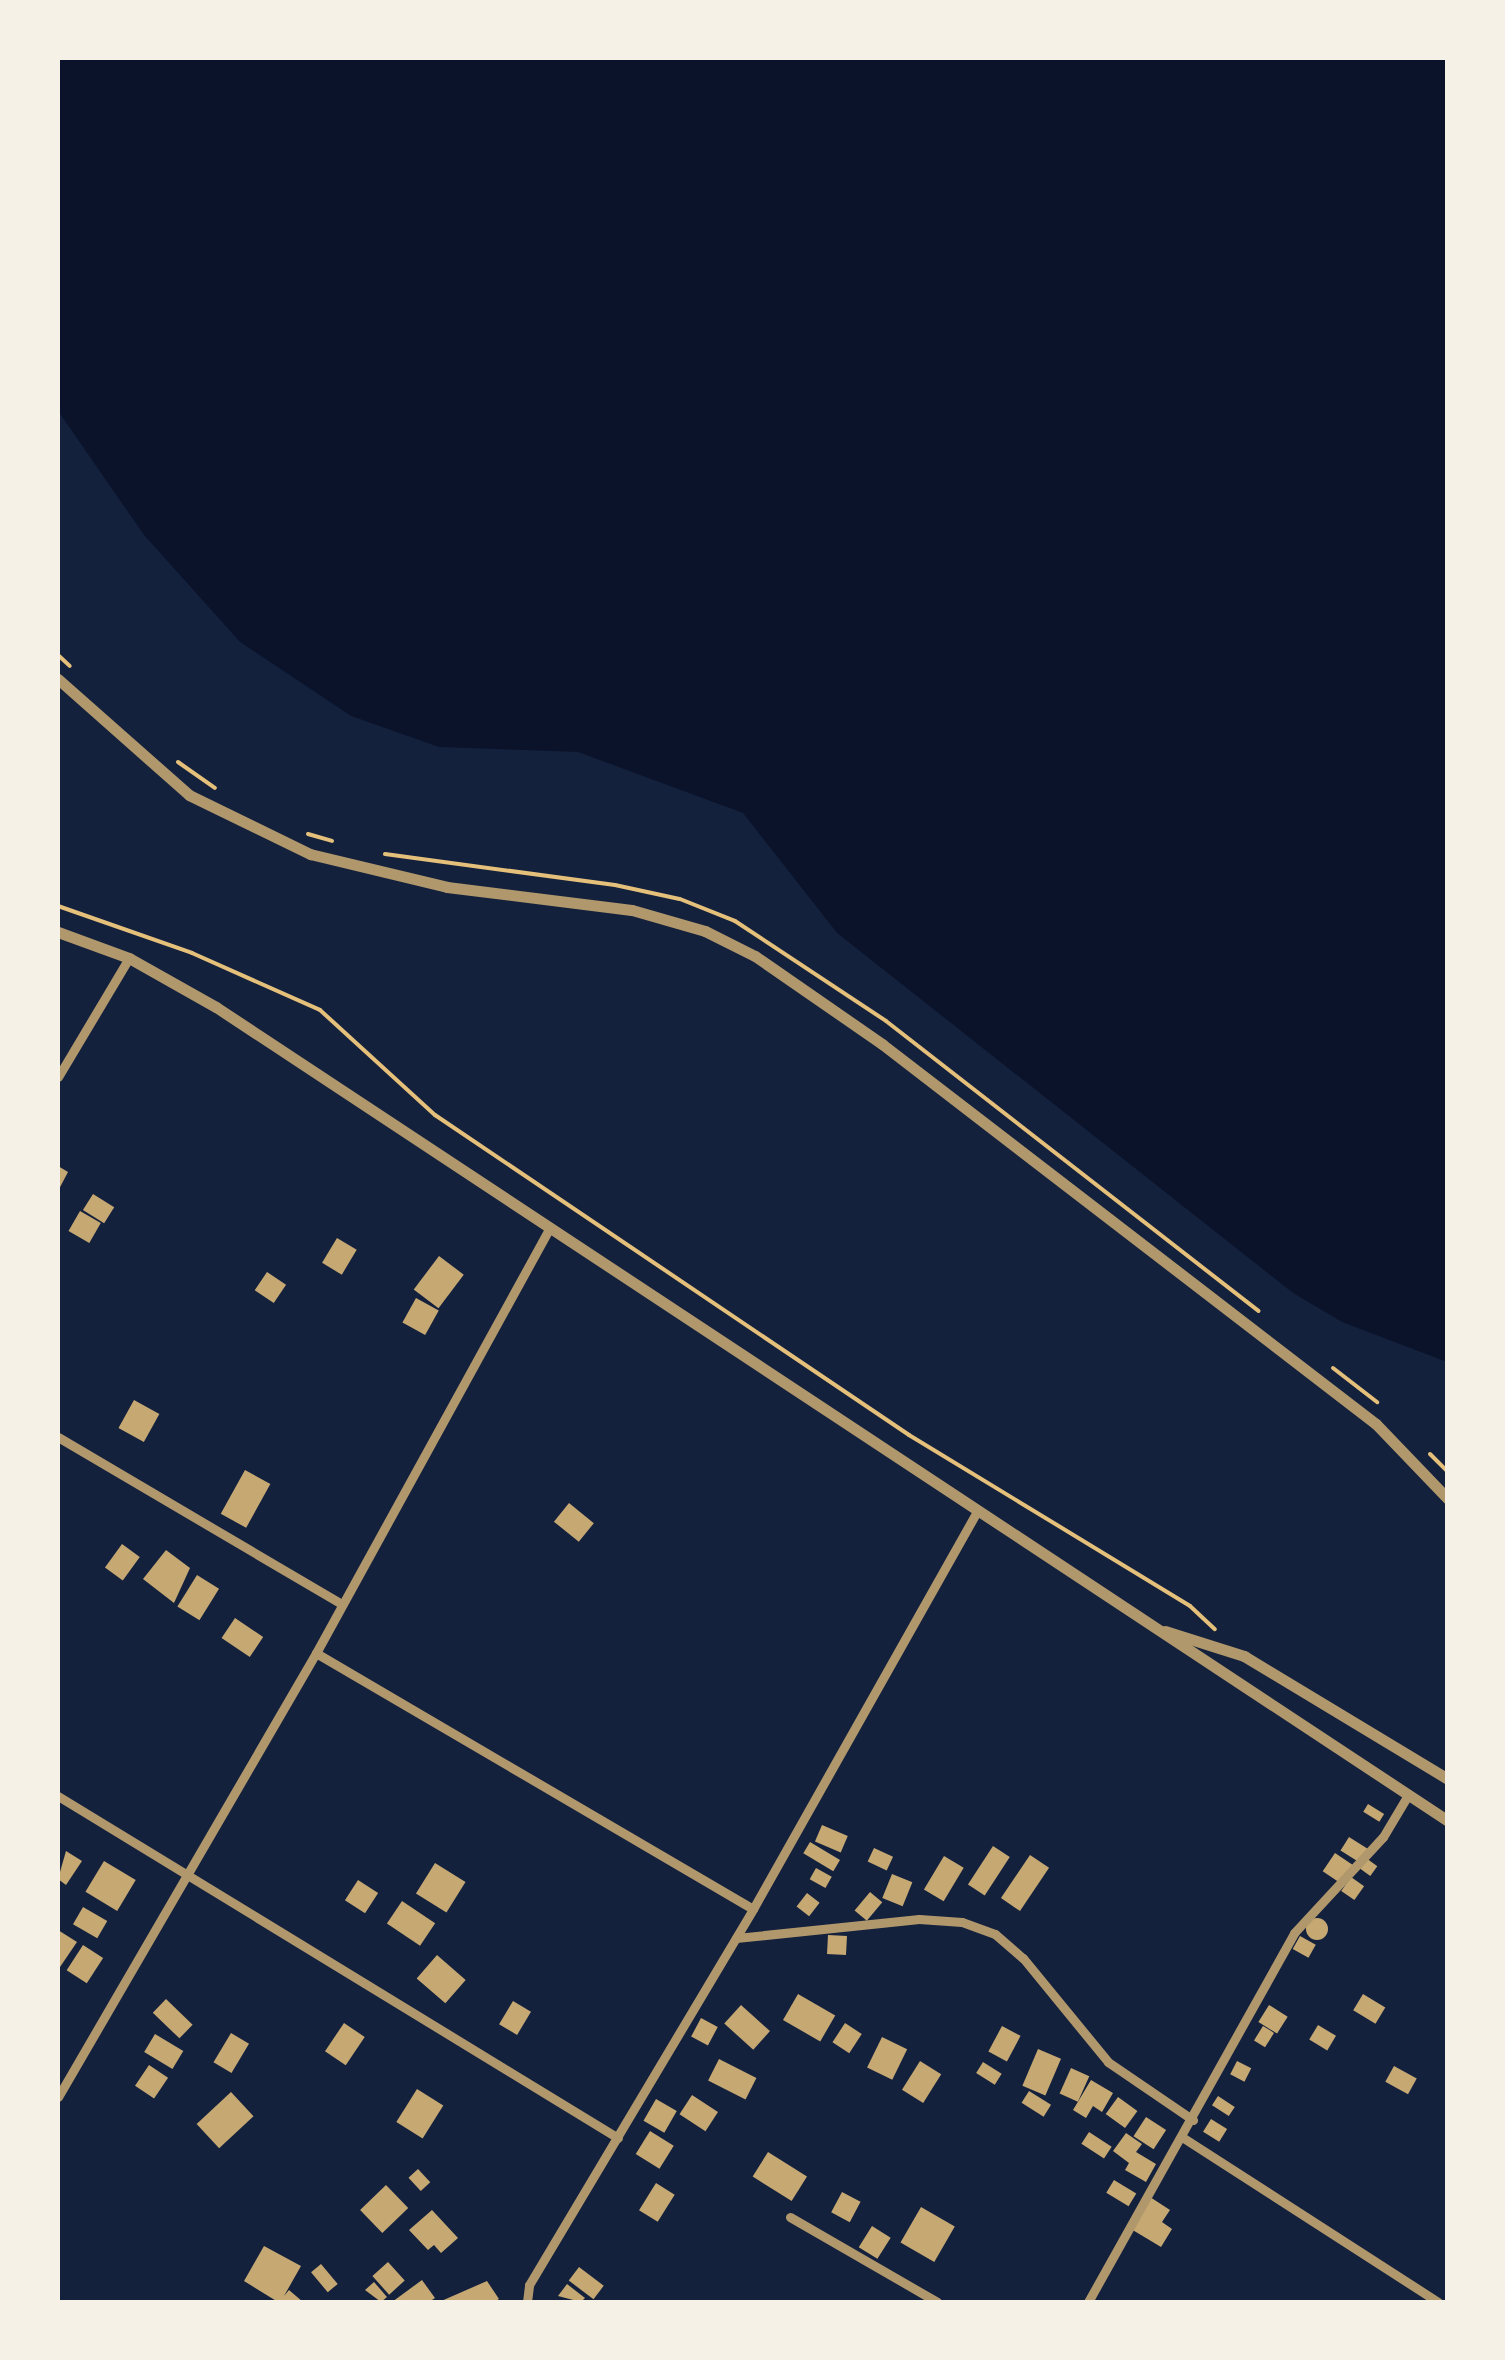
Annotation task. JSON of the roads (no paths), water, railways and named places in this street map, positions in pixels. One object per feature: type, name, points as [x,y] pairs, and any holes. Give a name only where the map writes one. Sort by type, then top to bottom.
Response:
[{"type":"street","points":[[58,681],[190,795],[310,854],[447,887],[632,910],[706,931],[755,956],[882,1044],[1376,1424],[1448,1499]]},
{"type":"street","points":[[58,932],[129,958],[348,1092],[1448,1821]]},
{"type":"street","points":[[58,1077],[129,958]]},
{"type":"street","points":[[58,2097],[316,1653],[550,1228]]},
{"type":"street","points":[[58,1436],[341,1604]]},
{"type":"street","points":[[527,2302],[529,2285],[753,1909],[977,1512]]},
{"type":"street","points":[[1155,1628],[1268,1668],[1448,1779]]},
{"type":"street","points":[[316,1653],[753,1909]]},
{"type":"street","points":[[58,1796],[618,2138]]},
{"type":"street","points":[[1088,2302],[1294,1933],[1383,1837],[1408,1796]]},
{"type":"street","points":[[736,1938],[919,1919],[962,1922],[995,1934],[1023,1958],[1108,2062],[1193,2120]]},
{"type":"street","points":[[1182,2137],[1438,2302]]},
{"type":"street","points":[[790,2218],[937,2302]]},
{"type":"water","points":[[58,58],[1447,58],[1447,1362],[1342,1322],[1293,1293],[837,933],[743,813],[578,752],[439,747],[351,716],[240,642],[144,535],[58,411]]}]
